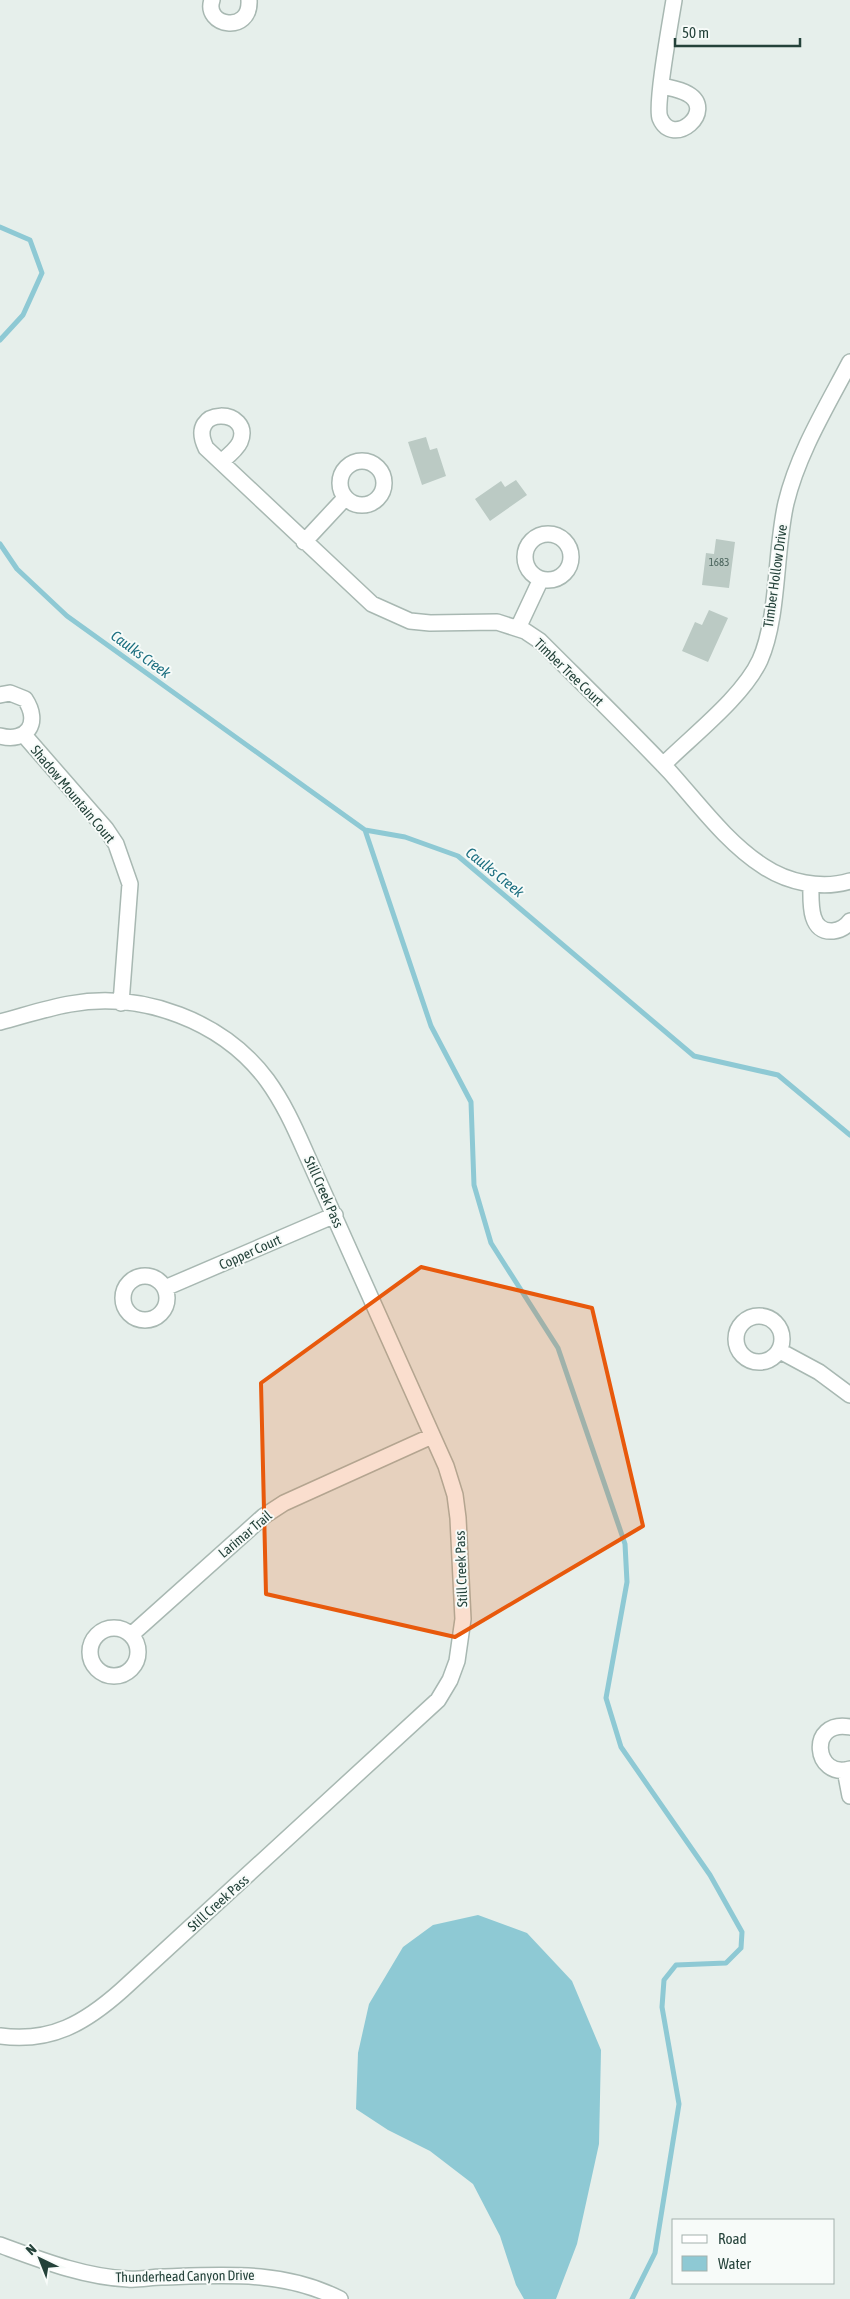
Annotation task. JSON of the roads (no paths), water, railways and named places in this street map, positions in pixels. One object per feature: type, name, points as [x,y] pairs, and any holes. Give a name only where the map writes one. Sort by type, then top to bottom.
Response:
[{"type":"street","points":[[212,0],[210,5],[212,13],[222,22],[229,24],[242,19],[246,14],[249,0]]},
{"type":"street","points":[[662,86],[674,0]]},
{"type":"street","name":"Timber Hollow Drive","points":[[663,765],[734,696],[750,677],[760,659],[771,617],[786,502],[815,430],[850,362]]},
{"type":"street","name":"Timber Tree Court","points":[[221,462],[372,604],[410,621],[430,623],[497,622],[518,628],[540,641],[663,765],[743,851],[764,867],[784,877],[811,884],[824,885],[850,881]]},
{"type":"street","points":[[304,542],[345,498]]},
{"type":"street","points":[[518,628],[541,579]]},
{"type":"street","points":[[0,695],[10,693],[18,695],[29,705],[32,718],[30,727],[24,735],[17,738],[0,736]]},
{"type":"street","name":"Shadow Mountain Court","points":[[24,735],[106,829],[116,844],[125,865],[130,884],[130,902],[121,1003]]},
{"type":"street","points":[[811,884],[812,912],[818,925],[829,931],[836,931],[850,922]]},
{"type":"street","name":"Still Creek Pass","points":[[0,1022],[71,1004],[121,1003],[145,1005],[192,1020],[233,1046],[253,1063],[282,1103],[335,1215],[446,1466],[455,1495],[458,1518],[463,1619],[457,1661],[450,1680],[438,1700],[103,2008],[82,2021],[40,2037],[0,2036]]},
{"type":"street","name":"Copper Court","points":[[166,1288],[335,1215]]},
{"type":"street","points":[[780,1351],[819,1372],[850,1394]]},
{"type":"street","name":"Larimar Trail","points":[[131,1635],[264,1516],[284,1503],[432,1436]]},
{"type":"street","points":[[850,1727],[838,1726],[829,1729],[821,1741],[820,1749],[822,1758],[828,1766],[848,1770],[850,1796]]},
{"type":"street","name":"Thunderhead Canyon Drive","points":[[0,2245],[44,2262],[99,2276],[130,2279],[260,2275],[310,2286],[340,2299]]},
{"type":"water","points":[[478,1915],[527,1933],[572,1981],[601,2050],[599,2144],[577,2244],[556,2299],[524,2299],[516,2285],[500,2236],[473,2184],[430,2151],[388,2130],[356,2109],[358,2053],[369,2004],[403,1947],[433,1925]]},
{"type":"waterway","name":"Caulks Creek","points":[[0,227],[30,240],[42,273],[23,315],[0,340]]},
{"type":"waterway","name":"Caulks Creek","points":[[0,544],[17,569],[67,616],[365,830],[405,837],[458,856],[694,1056],[778,1075],[850,1135]]},
{"type":"waterway","points":[[365,830],[431,1026],[471,1102],[474,1185],[491,1243],[558,1348],[625,1544],[627,1582],[606,1698],[621,1747],[710,1875],[742,1932],[741,1948],[726,1963],[676,1965],[664,1980],[662,2007],[679,2104],[655,2253],[632,2299]]}]
